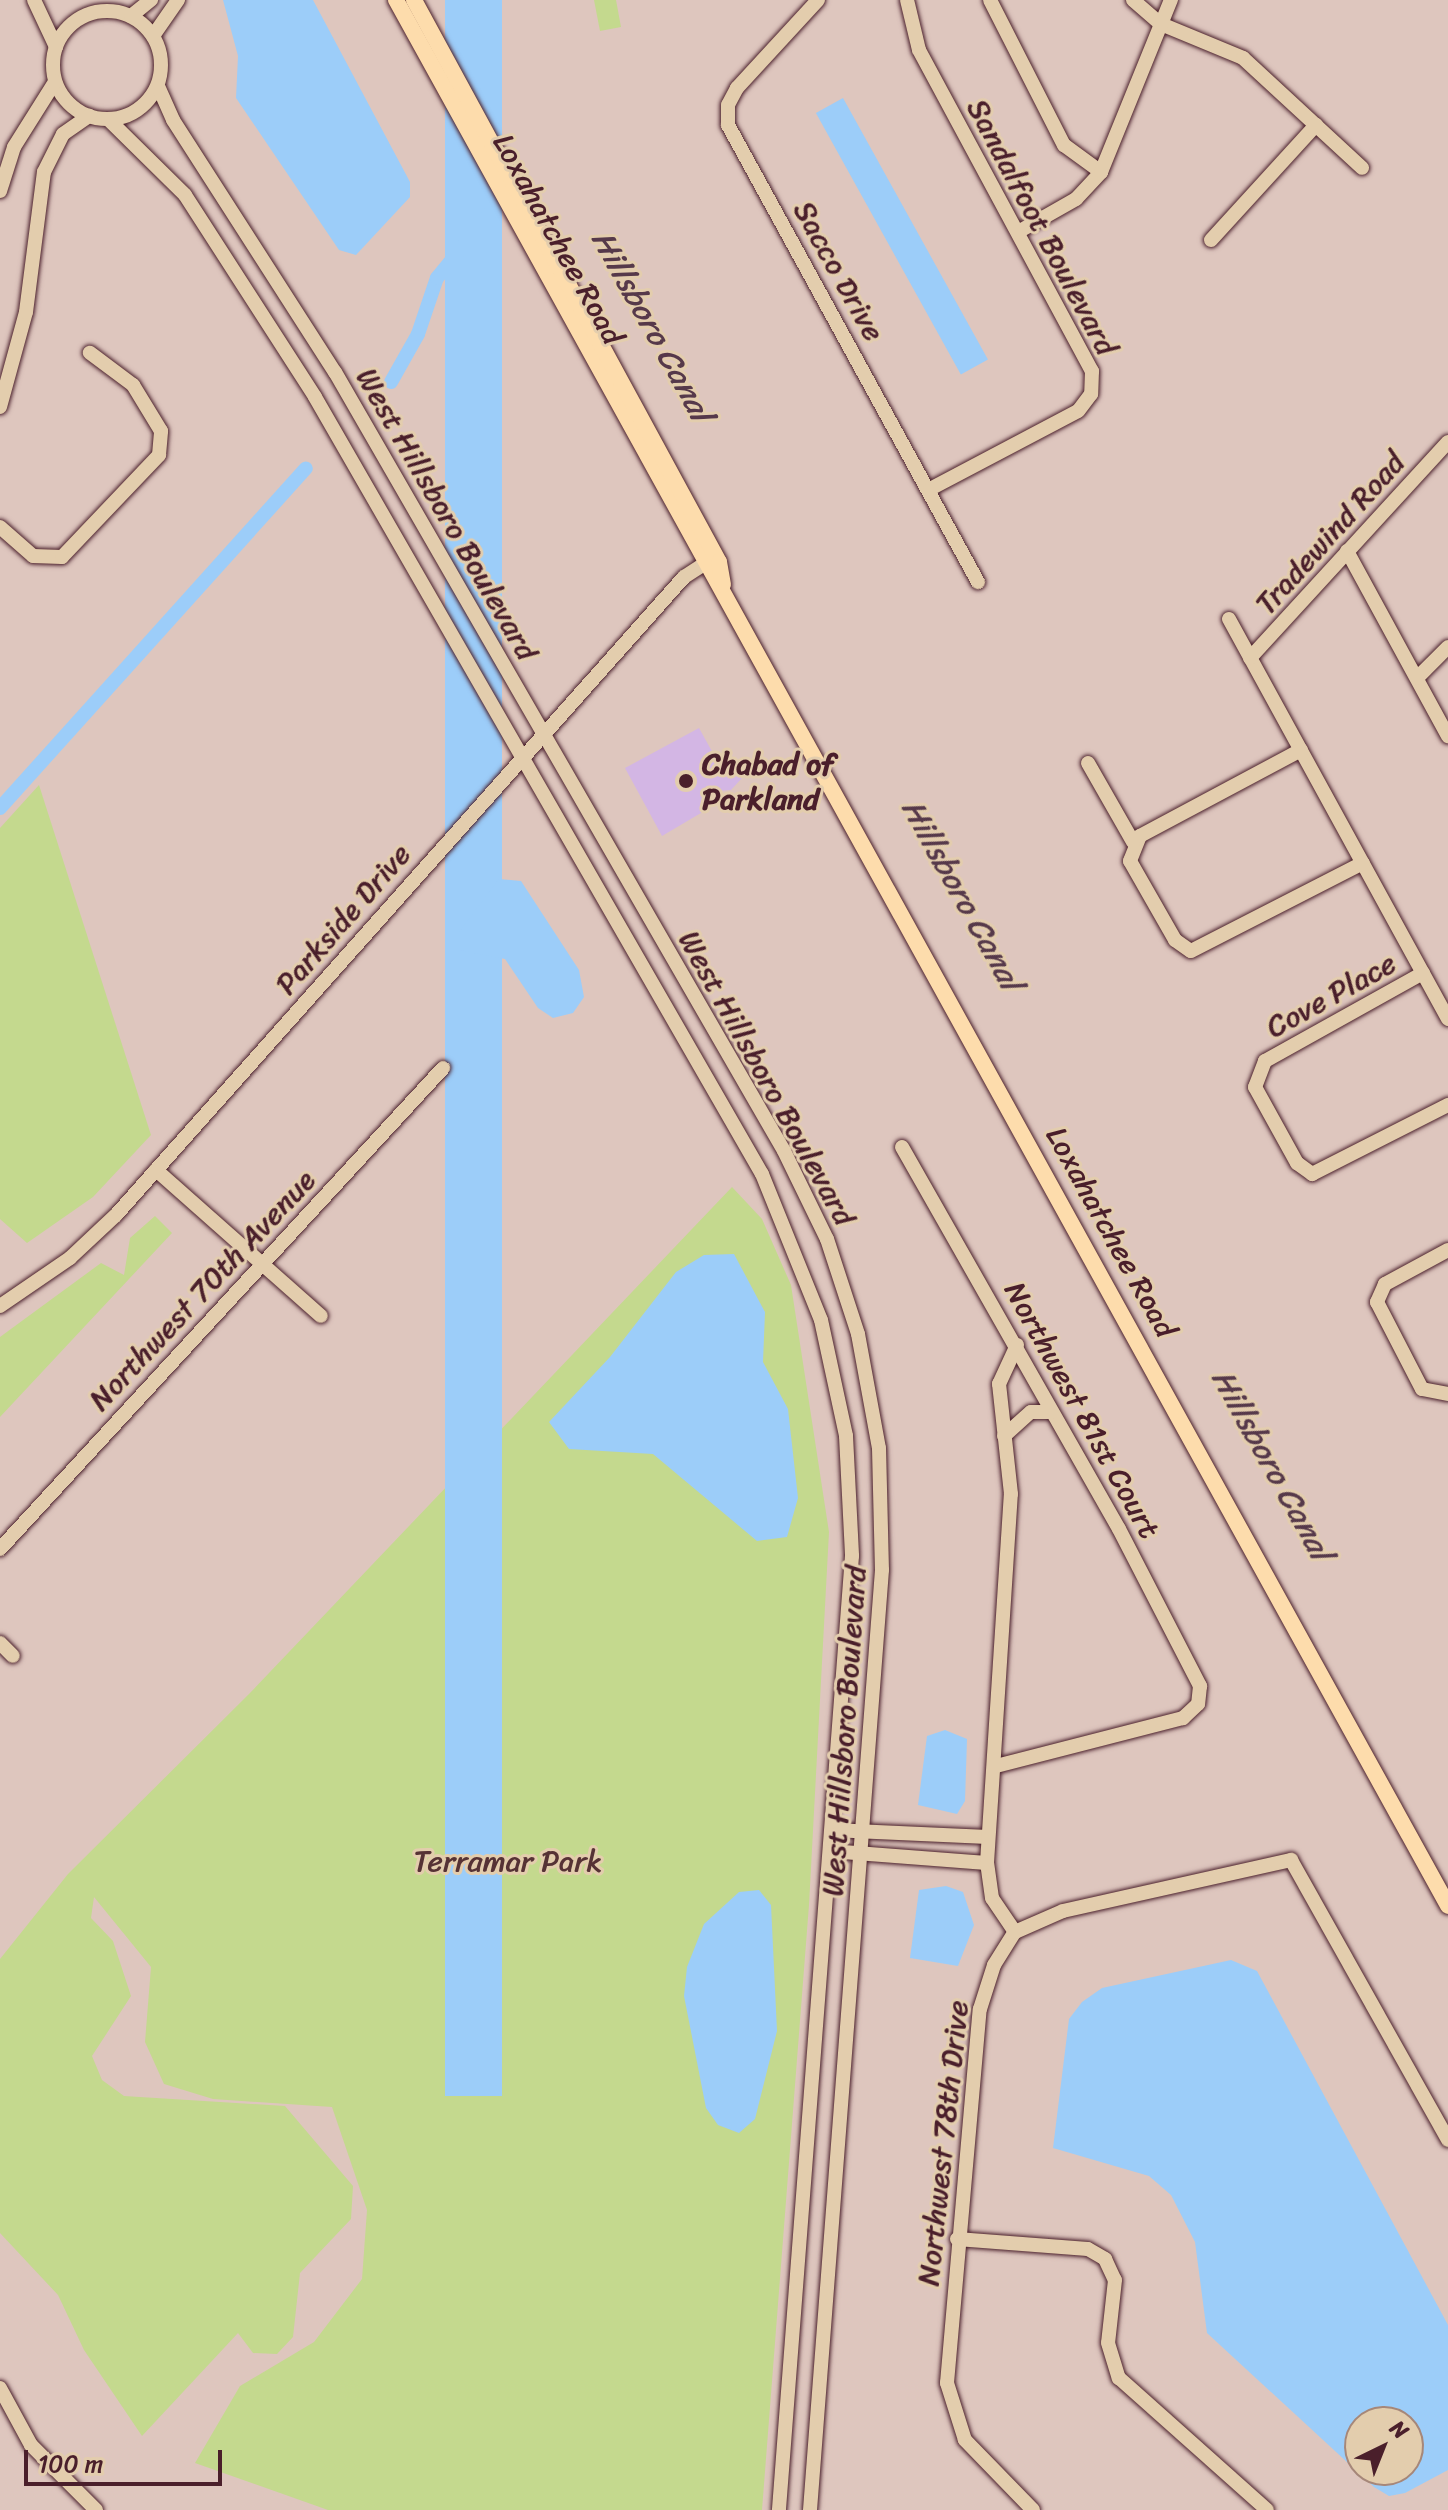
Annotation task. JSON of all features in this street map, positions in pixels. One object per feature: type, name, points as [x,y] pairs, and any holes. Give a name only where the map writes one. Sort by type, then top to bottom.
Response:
[{"type":"main road","name":"Loxahatchee Road","points":[[396,0],[710,560]]},
{"type":"main road","name":"Loxahatchee Road","points":[[414,0],[723,585],[1448,1906]]},
{"type":"street","points":[[0,191],[14,147],[55,82],[56,47],[34,0]]},
{"type":"street","points":[[55,82],[68,103],[89,116],[108,119],[142,107],[158,86],[162,61],[153,36],[131,16],[111,11],[94,0]]},
{"type":"street","points":[[131,16],[151,0]]},
{"type":"street","name":"Sacco Drive","points":[[818,0],[737,88],[728,105],[728,125],[930,489],[978,582]]},
{"type":"street","name":"Sandalfoot Boulevard","points":[[907,0],[919,50],[1092,371],[1091,394],[1078,411],[930,489]]},
{"type":"street","points":[[990,0],[1064,145],[1101,172]]},
{"type":"street","points":[[1133,0],[1161,24],[1243,58],[1362,168]]},
{"type":"street","points":[[1018,232],[1068,204],[1101,172],[1171,0]]},
{"type":"street","points":[[153,36],[172,4]]},
{"type":"street","points":[[56,47],[78,20],[111,11]]},
{"type":"street","name":"West Hillsboro Boulevard","points":[[158,86],[173,120],[335,372],[796,1174],[850,1307],[872,1402],[883,1499],[861,1853],[810,2510]]},
{"type":"street","points":[[0,407],[26,312],[44,172],[63,134],[89,116]]},
{"type":"street","name":"West Hillsboro Boulevard","points":[[108,119],[174,181],[238,272],[762,1174],[821,1320],[843,1417],[852,1513],[832,1830],[779,2510]]},
{"type":"street","points":[[1211,240],[1316,125]]},
{"type":"street","points":[[0,527],[33,556],[62,557],[159,455],[161,431],[133,385],[90,353]]},
{"type":"street","name":"Tradewind Road","points":[[1250,658],[1448,442]]},
{"type":"street","points":[[1347,551],[1448,736]]},
{"type":"street","name":"Parkside Drive","points":[[0,1306],[70,1258],[156,1170],[543,734],[710,560]]},
{"type":"street","points":[[1229,619],[1448,1019]]},
{"type":"street","points":[[1417,678],[1448,647]]},
{"type":"street","points":[[1133,842],[1301,750]]},
{"type":"street","points":[[1088,763],[1133,842],[1130,861],[1175,940],[1191,951],[1363,863]]},
{"type":"street","name":"Cove Place","points":[[1423,973],[1265,1061],[1255,1087],[1297,1163],[1312,1174],[1448,1105]]},
{"type":"street","name":"Northwest 70th Avenue","points":[[0,1549],[443,1068]]},
{"type":"street","name":"Northwest 81st Court","points":[[902,1147],[1017,1345],[1200,1686],[1198,1704],[1183,1718],[996,1766]]},
{"type":"street","points":[[156,1170],[321,1316]]},
{"type":"street","points":[[1448,1250],[1385,1284],[1377,1302],[1422,1389],[1448,1394]]},
{"type":"street","points":[[1017,1345],[999,1384],[1011,1494],[996,1766],[988,1837],[987,1863],[992,1898],[1015,1932],[1063,1911],[1291,1860],[1448,2140]]},
{"type":"street","points":[[1004,1436],[1014,1420],[1031,1412],[1052,1412]]},
{"type":"street","points":[[0,1643],[13,1656]]},
{"type":"street","points":[[832,1830],[988,1837]]},
{"type":"street","points":[[830,1851],[987,1863]]},
{"type":"street","name":"Northwest 78th Drive","points":[[1015,1932],[994,1965],[980,2009],[957,2239],[947,2383],[953,2413],[987,2468],[1033,2510]]},
{"type":"street","points":[[957,2239],[1088,2249],[1105,2259],[1115,2280],[1108,2343],[1119,2378],[1267,2510]]},
{"type":"street","points":[[0,2388],[31,2445],[96,2510]]},
{"type":"green space","points":[[594,0],[616,0],[621,27],[600,31]]},
{"type":"green space","points":[[39,785],[151,1135],[93,1197],[27,1243],[0,1219],[0,828]]},
{"type":"green space","name":"Terramar Park","points":[[732,1187],[762,1219],[791,1285],[829,1532],[809,1905],[762,2510],[328,2510],[195,2463],[240,2386],[314,2342],[362,2279],[367,2210],[332,2107],[213,2099],[164,2084],[145,2042],[151,1967],[94,1897],[91,1918],[113,1941],[131,1996],[92,2056],[102,2080],[124,2096],[285,2106],[353,2186],[351,2219],[300,2273],[293,2337],[277,2354],[253,2353],[238,2333],[142,2436],[84,2350],[58,2295],[0,2233],[0,1959],[68,1874],[249,1694]]},
{"type":"green space","points":[[155,1216],[172,1233],[0,1417],[0,1337],[101,1263],[124,1275],[130,1238]]},
{"type":"water","points":[[223,0],[313,0],[410,182],[410,197],[356,255],[339,250],[236,98],[238,56]]},
{"type":"water","points":[[445,0],[502,0],[502,2096],[445,2096]]},
{"type":"water","points":[[843,98],[988,360],[961,375],[816,113]]},
{"type":"water","points":[[499,879],[521,881],[579,970],[584,997],[573,1013],[553,1018],[538,1008],[505,959],[459,950],[459,932]]},
{"type":"water","points":[[734,1254],[765,1312],[763,1362],[788,1409],[798,1498],[787,1537],[757,1541],[653,1454],[569,1449],[549,1422],[610,1357],[676,1272],[704,1255]]},
{"type":"water","points":[[945,1730],[967,1739],[965,1801],[957,1814],[918,1805],[927,1736]]},
{"type":"water","points":[[946,1886],[963,1892],[974,1925],[958,1966],[910,1958],[919,1890]]},
{"type":"water","points":[[759,1890],[771,1905],[777,2031],[755,2119],[739,2133],[718,2125],[706,2108],[684,1996],[687,1967],[704,1924],[739,1892]]},
{"type":"water","points":[[1231,1960],[1257,1971],[1448,2325],[1448,2470],[1424,2483],[1424,2406],[1344,2406],[1344,2459],[1207,2333],[1195,2242],[1171,2195],[1149,2176],[1053,2148],[1069,2019],[1082,2002],[1102,1988]]},
{"type":"water","points":[[1373,2486],[1418,2486],[1389,2496]]},
{"type":"building","name":"Chabad of Parkland","points":[[699,728],[719,764],[734,763],[742,778],[731,790],[718,791],[723,800],[662,836],[625,768]]},
{"type":"waterway","points":[[391,382],[418,334],[437,278],[490,213]]},
{"type":"waterway","points":[[0,808],[306,468]]},
{"type":"place","name":"Chabad of Parkland","points":[[686,781]]},
{"type":"water label","name":"Hillsboro Canal","points":[[651,326]]},
{"type":"water label","name":"Hillsboro Canal","points":[[961,895]]},
{"type":"water label","name":"Hillsboro Canal","points":[[1271,1465]]}]
